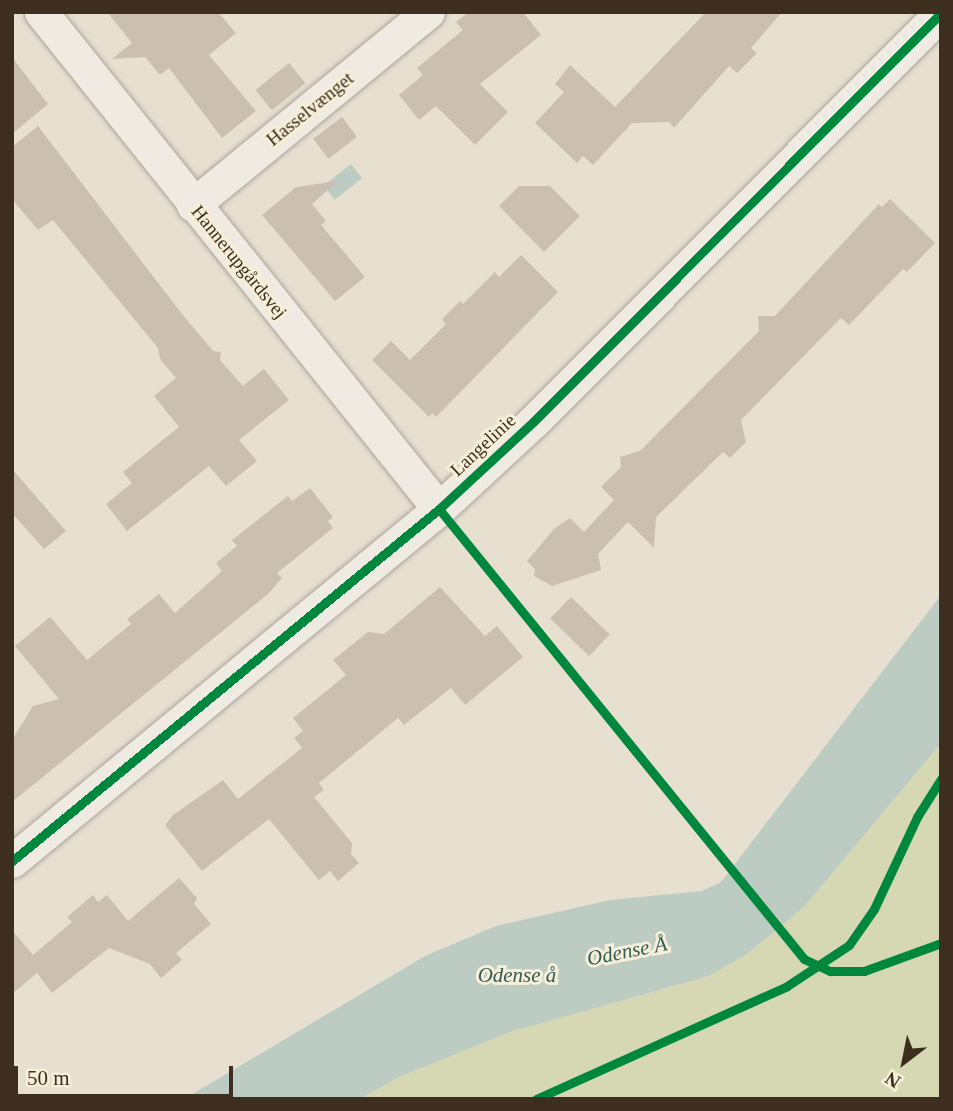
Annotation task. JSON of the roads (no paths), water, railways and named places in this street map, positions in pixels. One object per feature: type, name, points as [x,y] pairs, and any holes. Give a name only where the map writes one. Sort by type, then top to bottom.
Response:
[{"type":"street","name":"Hannerupgårdsvej","points":[[41,12],[439,509]]},
{"type":"street","name":"Hasselvænget","points":[[193,205],[428,12]]},
{"type":"street","name":"Langelinie","points":[[12,861],[439,509],[554,402],[941,13]]},
{"type":"water","points":[[351,164],[362,178],[335,200],[323,186]]},
{"type":"water","name":"Odense å","points":[[941,595],[941,743],[804,907],[747,954],[709,976],[510,1032],[399,1077],[360,1099],[184,1099],[425,956],[496,926],[610,900],[702,891],[721,882]]},
{"type":"water label","name":"Odense Å","points":[[627,951]]}]
